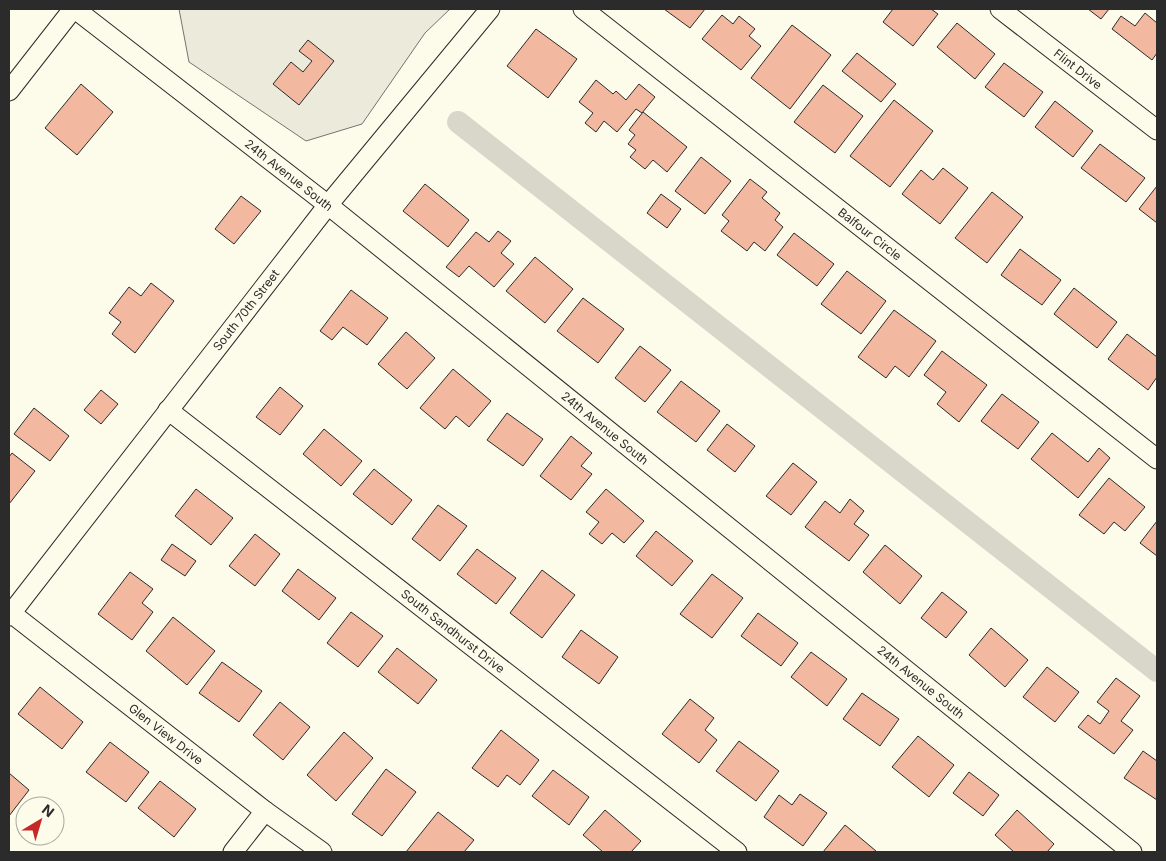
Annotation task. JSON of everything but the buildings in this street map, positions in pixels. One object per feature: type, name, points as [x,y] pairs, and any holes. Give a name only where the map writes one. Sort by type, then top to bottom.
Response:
[{"type":"street","points":[[9,91],[74,9]]},
{"type":"street","name":"24th Avenue South","points":[[74,9],[328,205],[1132,852]]},
{"type":"street","name":"South 70th Street","points":[[10,615],[328,205],[490,9]]},
{"type":"street","name":"Balfour Circle","points":[[583,9],[1157,459]]},
{"type":"street","name":"Flint Drive","points":[[1000,9],[1157,130]]},
{"type":"street","name":"South Sandhurst Drive","points":[[168,410],[737,852]]},
{"type":"street","name":"Glen View Drive","points":[[10,615],[265,811],[322,852]]},
{"type":"street","points":[[233,852],[265,811]]},
{"type":"shaded area","points":[[179,9],[450,9],[425,33],[362,124],[306,141],[189,62]]},
{"type":"waterway","points":[[458,122],[1157,671]]}]
